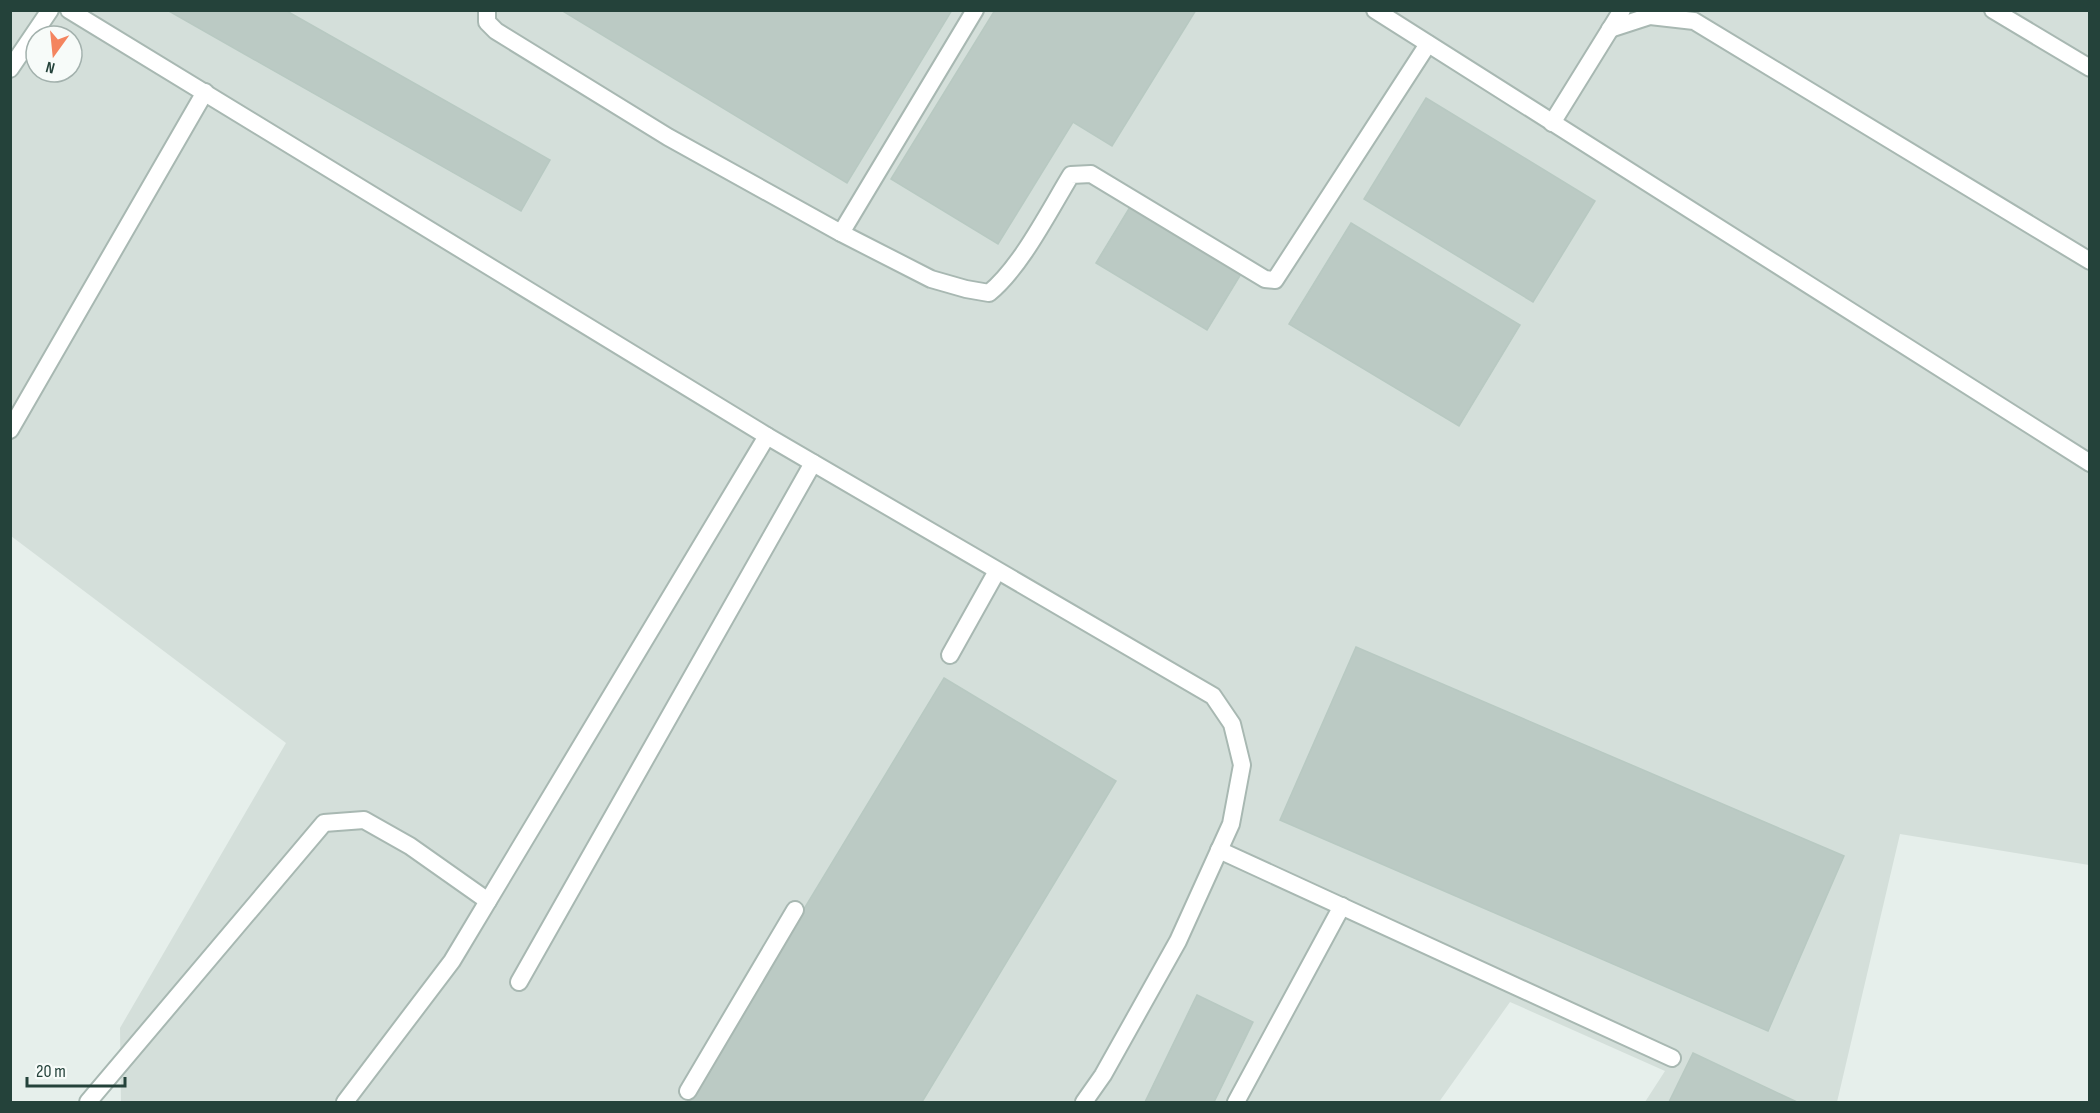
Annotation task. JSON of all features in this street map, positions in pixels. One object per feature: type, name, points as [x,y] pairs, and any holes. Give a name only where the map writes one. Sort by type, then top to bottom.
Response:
[{"type":"lane","points":[[10,69],[50,10]]},
{"type":"lane","points":[[69,10],[767,436],[1213,696],[1232,724],[1242,765],[1231,824],[1178,941],[1103,1075],[1084,1102]]},
{"type":"lane","points":[[487,10],[487,22],[496,31],[668,137],[841,233],[931,279],[989,293],[1003,282],[1014,267],[1071,175],[1091,174],[1265,279],[1275,280],[1428,44]]},
{"type":"lane","points":[[841,233],[975,10]]},
{"type":"lane","points":[[1375,10],[2090,463]]},
{"type":"lane","points":[[1552,123],[1622,10]]},
{"type":"lane","points":[[1993,10],[2090,68]]},
{"type":"lane","points":[[1610,29],[1650,16],[1694,21],[2090,261]]},
{"type":"lane","points":[[10,430],[205,92]]},
{"type":"lane","points":[[345,1102],[452,961],[767,436]]},
{"type":"lane","points":[[519,982],[813,463]]},
{"type":"lane","points":[[950,655],[997,571]]},
{"type":"lane","points":[[88,1102],[324,823],[364,820],[410,846],[488,901]]},
{"type":"lane","points":[[1219,850],[1672,1058]]},
{"type":"lane","points":[[1236,1102],[1342,906]]},
{"type":"lane","points":[[688,1091],[795,910]]},
{"type":"shaded area","points":[[10,11],[2089,11],[2089,865],[1900,834],[1837,1102],[1645,1102],[1665,1071],[1510,1002],[1439,1102],[121,1102],[120,1028],[286,743],[11,536]]},
{"type":"building","points":[[167,10],[285,10],[550,160],[521,211]]},
{"type":"building","points":[[561,10],[952,10],[847,183]]},
{"type":"building","points":[[995,10],[1196,10],[1112,146],[1073,122],[998,244],[891,179]]},
{"type":"building","points":[[1426,98],[1595,201],[1533,302],[1364,199]]},
{"type":"building","points":[[1133,202],[1244,269],[1207,330],[1096,263]]},
{"type":"building","points":[[1351,223],[1520,325],[1459,426],[1289,324]]},
{"type":"building","points":[[1356,647],[1844,856],[1768,1031],[1280,820]]},
{"type":"building","points":[[944,678],[1116,781],[922,1102],[687,1102]]},
{"type":"building","points":[[1197,995],[1253,1022],[1214,1102],[1145,1102]]},
{"type":"building","points":[[1693,1053],[1797,1102],[1669,1102]]}]
